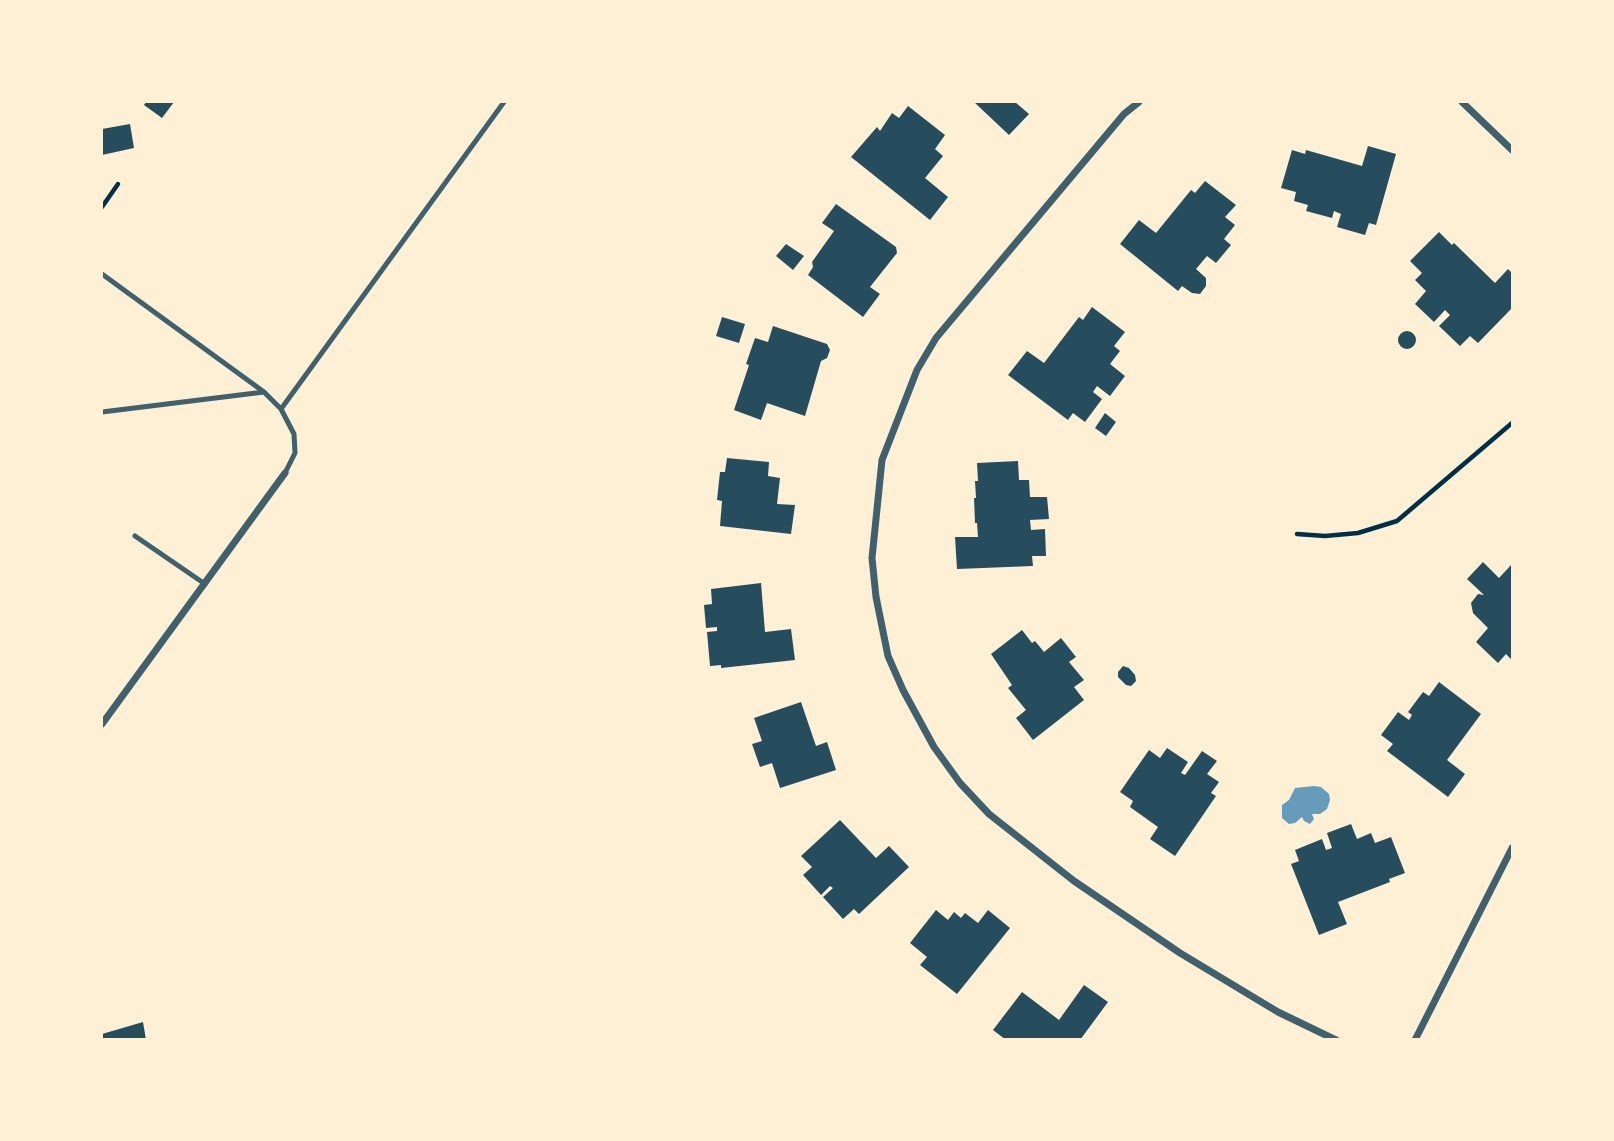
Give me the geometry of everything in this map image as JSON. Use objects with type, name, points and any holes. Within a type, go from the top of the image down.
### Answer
[{"type":"street","points":[[1139,102],[1124,114],[936,338],[917,370],[882,460],[872,558],[876,597],[888,656],[934,747],[960,783],[989,814],[1074,881],[1180,953],[1278,1012],[1336,1040]]},
{"type":"street","points":[[1462,102],[1513,150]]},
{"type":"street","points":[[102,724],[285,473]]},
{"type":"street","points":[[1415,1040],[1513,848]]},
{"type":"lane","points":[[281,408],[504,102]]},
{"type":"lane","points":[[102,274],[281,408],[294,434],[295,453],[285,473]]},
{"type":"lane","points":[[102,412],[264,393]]},
{"type":"lane","points":[[135,536],[205,584]]},
{"type":"path","points":[[102,207],[118,184]]},
{"type":"path","points":[[1297,534],[1325,536],[1358,533],[1397,521],[1513,423]]},
{"type":"water","points":[[1321,787],[1329,794],[1327,809],[1320,814],[1312,814],[1314,819],[1310,824],[1302,817],[1289,824],[1282,818],[1282,805],[1289,800],[1295,788]]},
{"type":"building","points":[[146,102],[174,102],[162,118],[144,105]]},
{"type":"building","points":[[974,102],[1015,102],[1029,114],[1009,135]]},
{"type":"building","points":[[908,106],[945,135],[935,149],[943,156],[925,178],[948,197],[930,220],[851,157],[877,127],[880,131],[892,113],[899,118]]},
{"type":"building","points":[[130,124],[134,148],[102,155],[102,129]]},
{"type":"building","points":[[1368,146],[1396,154],[1376,225],[1369,223],[1365,235],[1337,227],[1341,214],[1334,211],[1332,218],[1306,211],[1308,205],[1294,201],[1296,192],[1281,188],[1292,150],[1305,154],[1306,150],[1362,166]]},
{"type":"building","points":[[1205,181],[1236,205],[1225,217],[1235,225],[1224,239],[1231,245],[1216,263],[1207,256],[1196,269],[1206,278],[1206,286],[1200,294],[1192,293],[1182,286],[1178,291],[1120,244],[1139,220],[1156,233],[1191,190],[1195,193]]},
{"type":"building","points":[[836,204],[896,247],[897,253],[870,287],[880,294],[863,317],[808,275],[813,267],[812,262],[834,231],[822,223]]},
{"type":"building","points":[[1439,232],[1495,283],[1508,269],[1512,273],[1512,308],[1478,343],[1470,336],[1460,346],[1439,326],[1450,315],[1445,310],[1434,322],[1415,304],[1426,291],[1415,280],[1422,273],[1410,261]]},
{"type":"building","points":[[786,244],[804,256],[793,270],[776,256]]},
{"type":"building","points":[[1092,307],[1125,332],[1114,346],[1120,351],[1110,364],[1125,376],[1110,396],[1097,386],[1093,392],[1102,399],[1085,422],[1073,413],[1068,420],[1008,375],[1027,351],[1044,363],[1079,317],[1083,320]]},
{"type":"building","points":[[722,317],[745,324],[739,343],[716,336]]},
{"type":"building","points":[[773,326],[827,344],[830,350],[827,358],[821,361],[805,416],[767,403],[761,420],[734,410],[755,338],[768,342]]},
{"type":"building","points":[[1403,331],[1411,331],[1416,340],[1414,347],[1403,349],[1398,344],[1398,336]]},
{"type":"building","points":[[1105,413],[1116,422],[1106,436],[1095,428]]},
{"type":"building","points":[[727,458],[769,462],[768,476],[780,478],[777,504],[795,505],[791,534],[720,526],[722,501],[717,500],[720,472],[725,472]]},
{"type":"building","points":[[1018,461],[1019,480],[1029,480],[1030,497],[1047,497],[1049,519],[1030,520],[1031,530],[1045,529],[1046,556],[1032,556],[1033,566],[957,569],[955,537],[978,537],[974,498],[975,481],[978,481],[977,463]]},
{"type":"building","points":[[1483,562],[1499,578],[1512,564],[1512,660],[1506,654],[1498,663],[1476,642],[1488,628],[1473,613],[1471,603],[1478,594],[1484,595],[1467,579]]},
{"type":"building","points":[[761,583],[765,632],[791,629],[795,660],[721,668],[721,665],[710,666],[707,632],[717,631],[717,627],[706,628],[704,605],[712,604],[711,589]]},
{"type":"building","points":[[1022,630],[1032,643],[1035,641],[1044,652],[1061,638],[1076,657],[1069,662],[1084,680],[1074,687],[1084,700],[1033,740],[1016,718],[1026,710],[1008,688],[1012,685],[991,654]]},
{"type":"building","points":[[1123,666],[1135,675],[1136,681],[1131,686],[1118,677]]},
{"type":"building","points":[[1439,682],[1481,714],[1447,760],[1465,774],[1448,797],[1387,751],[1393,744],[1381,735],[1398,712],[1409,720],[1412,715],[1408,712],[1423,692],[1429,696]]},
{"type":"building","points":[[801,702],[816,746],[827,742],[836,770],[780,788],[772,763],[760,767],[752,744],[762,741],[754,718]]},
{"type":"building","points":[[1167,748],[1188,762],[1181,773],[1185,775],[1202,751],[1217,761],[1207,774],[1219,782],[1211,793],[1216,796],[1175,856],[1150,839],[1158,827],[1130,807],[1133,801],[1120,792],[1149,750],[1160,758]]},
{"type":"building","points":[[840,820],[876,858],[889,846],[909,867],[859,914],[854,909],[843,919],[823,897],[833,888],[830,886],[821,895],[803,875],[812,867],[801,856]]},
{"type":"building","points":[[1351,824],[1357,839],[1371,833],[1375,843],[1391,837],[1405,873],[1389,879],[1390,882],[1338,902],[1347,924],[1319,935],[1291,864],[1299,861],[1295,850],[1322,839],[1326,850],[1332,848],[1327,833]]},
{"type":"building","points":[[936,910],[948,920],[954,912],[961,918],[965,913],[978,923],[988,910],[1010,928],[957,994],[920,965],[927,957],[910,943]]},
{"type":"building","points":[[1084,985],[1108,1002],[1080,1040],[1006,1040],[993,1030],[1022,992],[1059,1020]]},
{"type":"building","points":[[143,1022],[146,1040],[102,1040],[102,1034]]}]
